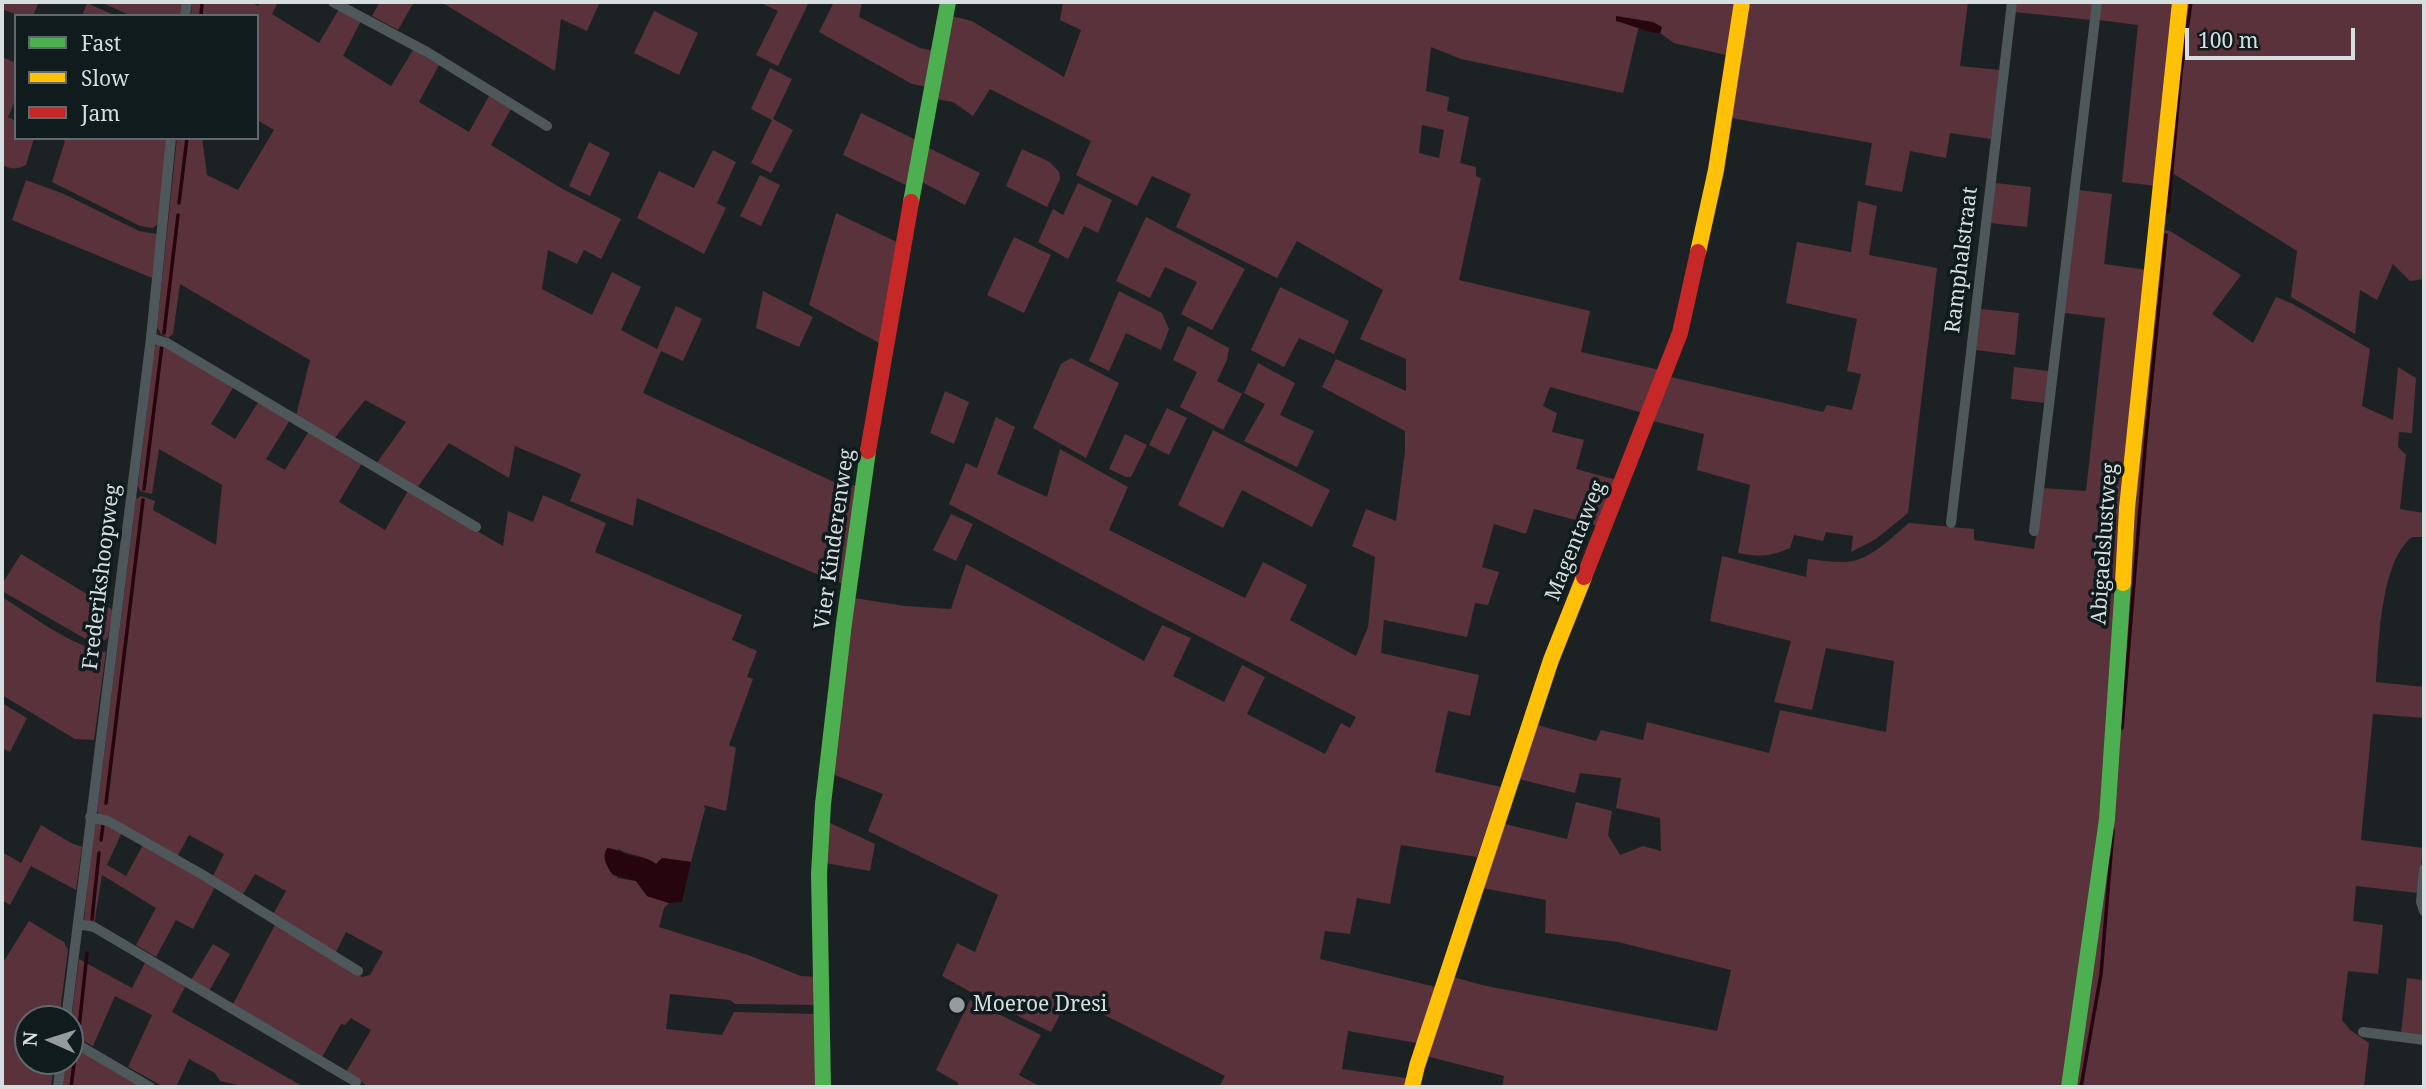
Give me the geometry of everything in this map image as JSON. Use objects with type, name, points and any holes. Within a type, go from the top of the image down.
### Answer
[{"type":"street","points":[[333,2],[426,52],[547,126]]},
{"type":"street","name":"Vier Kinderenweg","points":[[823,1087],[819,874],[824,790],[867,459],[922,136],[948,2]]},
{"type":"street","name":"Magentaweg","points":[[1412,1087],[1551,660],[1680,333],[1716,170],[1742,2]]},
{"type":"street","name":"Ramphalstraat","points":[[1951,523],[2012,2]]},
{"type":"street","points":[[2034,531],[2097,2]]},
{"type":"street","name":"Abigaelslustweg","points":[[2068,1087],[2108,819],[2127,508],[2180,2]]},
{"type":"street","name":"Frederikshoopweg","points":[[68,1005],[150,338],[171,140]]},
{"type":"street","points":[[150,338],[166,342],[476,527]]},
{"type":"street","points":[[90,817],[108,821],[203,875],[358,971]]},
{"type":"street","points":[[2424,869],[2421,901],[2424,911]]},
{"type":"street","points":[[78,924],[94,927],[356,1082]]},
{"type":"street","points":[[2363,1032],[2424,1040]]},
{"type":"street","points":[[84,1048],[150,1087]]},
{"type":"shaded area","points":[[2,2],[39,2],[34,14],[15,14],[2,9]]},
{"type":"shaded area","points":[[100,2],[183,2],[181,14],[127,14]]},
{"type":"shaded area","points":[[192,2],[251,2],[258,6],[261,2],[278,2],[272,14],[319,43],[339,9],[361,21],[343,56],[391,86],[413,50],[439,65],[419,102],[469,132],[489,96],[511,109],[491,145],[559,187],[621,219],[601,259],[584,250],[577,264],[548,250],[542,289],[592,315],[612,272],[641,287],[621,330],[657,349],[676,306],[702,319],[683,361],[661,351],[643,393],[834,482],[858,486],[844,584],[637,498],[633,526],[570,501],[581,474],[515,446],[509,478],[449,443],[417,488],[376,464],[406,422],[365,400],[334,439],[296,416],[310,360],[180,284],[173,334],[168,338],[161,334],[157,327],[177,140],[202,140],[207,175],[238,190],[274,130],[259,121],[259,14],[191,14]]},
{"type":"shaded area","points":[[380,2],[414,2],[398,30],[372,16]]},
{"type":"shaded area","points":[[441,2],[600,2],[587,31],[561,19],[555,71]]},
{"type":"shaded area","points":[[759,2],[809,2],[778,66],[756,55],[778,11]]},
{"type":"shaded area","points":[[834,2],[862,2],[859,17],[920,48],[935,51],[927,87],[912,84],[819,32]]},
{"type":"shaded area","points":[[1063,2],[1736,2],[1730,56],[1674,43],[1660,33],[1662,27],[1616,21],[1639,26],[1623,93],[1461,59],[1431,47],[1426,91],[1449,97],[1447,111],[1469,117],[1460,163],[1476,167],[1476,176],[1481,178],[1459,280],[1590,311],[1581,352],[1660,370],[1643,413],[1550,387],[1543,406],[1557,413],[1552,432],[1584,440],[1576,469],[1617,480],[1598,526],[1534,509],[1526,534],[1494,524],[1482,567],[1499,572],[1488,605],[1475,603],[1467,637],[1384,620],[1381,653],[1479,675],[1470,716],[1448,711],[1435,772],[1501,787],[1477,857],[1401,845],[1390,904],[1357,898],[1350,934],[1325,931],[1320,959],[1436,987],[1417,1043],[1348,1031],[1342,1069],[1406,1078],[1406,1087],[1219,1087],[1225,1076],[1069,997],[1051,1032],[985,1000],[942,976],[957,943],[975,952],[998,895],[868,831],[883,794],[832,774],[854,598],[905,606],[951,609],[966,564],[1144,661],[1162,625],[1191,638],[1173,676],[1224,702],[1242,665],[1265,677],[1247,714],[1325,754],[1341,723],[1350,728],[1356,717],[949,504],[966,463],[977,468],[996,417],[1015,427],[997,474],[1047,497],[1060,449],[1128,487],[1109,530],[1245,598],[1263,562],[1307,585],[1290,620],[1356,656],[1368,627],[1375,557],[1352,546],[1366,509],[1396,521],[1405,431],[1322,387],[1336,359],[1406,391],[1406,359],[1360,339],[1383,290],[1297,241],[1277,278],[1176,227],[1191,194],[1152,176],[1137,206],[1076,175],[1091,141],[990,89],[973,116],[953,102],[936,99],[952,16],[972,21],[1064,77],[1081,30],[1060,20]],"holes":[[[1422,125],[1444,130],[1439,158],[1419,153]]]},
{"type":"shaded area","points":[[1748,2],[1968,2],[1960,66],[2000,70],[1991,139],[1950,133],[1946,158],[1910,151],[1902,192],[1865,185],[1872,143],[1731,118]]},
{"type":"shaded area","points":[[2016,2],[2093,2],[2091,20],[2015,12]]},
{"type":"shaded area","points":[[2101,2],[2177,2],[2157,186],[2122,182],[2138,25],[2099,20]]},
{"type":"shaded area","points":[[2183,2],[2424,2],[2424,279],[2410,281],[2393,264],[2377,300],[2360,290],[2355,334],[2291,297],[2297,251],[2166,169]]},
{"type":"shaded area","points":[[87,3],[112,14],[83,14]]},
{"type":"shaded area","points":[[654,11],[698,33],[679,75],[634,53]]},
{"type":"shaded area","points":[[1616,16],[1653,22],[1662,27],[1660,33],[1651,32],[1616,21]]},
{"type":"shaded area","points":[[2,57],[14,62],[14,104],[8,117],[14,120],[14,140],[33,140],[26,165],[11,168],[2,165]]},
{"type":"shaded area","points":[[770,68],[792,79],[773,119],[793,130],[771,173],[751,163],[772,120],[751,109]]},
{"type":"shaded area","points":[[861,113],[916,140],[908,186],[843,155]]},
{"type":"shaded area","points":[[63,140],[167,140],[158,224],[153,228],[140,226],[52,182],[65,141]]},
{"type":"shaded area","points":[[589,142],[610,153],[590,196],[569,186]]},
{"type":"shaded area","points":[[925,146],[980,173],[965,205],[922,182],[920,179]]},
{"type":"shaded area","points":[[1022,149],[1050,162],[1059,172],[1060,179],[1047,207],[1006,186]]},
{"type":"shaded area","points":[[713,150],[736,162],[717,203],[726,208],[704,254],[637,218],[659,171],[694,188]]},
{"type":"shaded area","points":[[760,175],[780,185],[761,226],[740,216]]},
{"type":"shaded area","points":[[26,180],[64,194],[139,231],[157,234],[152,278],[12,220]]},
{"type":"shaded area","points":[[1078,183],[1112,200],[1098,233],[1084,226],[1068,259],[1038,242],[1053,209],[1063,215]]},
{"type":"shaded area","points":[[1995,183],[2031,187],[2027,227],[1990,223]]},
{"type":"shaded area","points":[[2078,190],[2112,194],[2104,264],[2148,270],[2104,819],[2064,1087],[1502,1087],[1504,1076],[1426,1056],[1453,977],[1717,1031],[1731,970],[1618,942],[1545,933],[1546,900],[1482,888],[1505,824],[1567,839],[1576,802],[1612,811],[1608,835],[1620,855],[1643,846],[1661,851],[1660,818],[1616,808],[1621,778],[1580,773],[1575,793],[1519,779],[1537,725],[1596,741],[1601,730],[1643,740],[1647,722],[1769,753],[1780,710],[1886,732],[1894,661],[1826,648],[1812,710],[1774,702],[1791,641],[1710,621],[1722,556],[1806,577],[1808,559],[1842,562],[1861,558],[1909,523],[1974,529],[1974,540],[2034,549],[2043,488],[2086,491],[2105,318],[2065,313]]},
{"type":"shaded area","points":[[1858,201],[1877,206],[1869,255],[1937,268],[1908,513],[1876,539],[1851,552],[1853,536],[1826,532],[1823,541],[1794,535],[1790,548],[1770,555],[1738,553],[1750,485],[1697,470],[1704,434],[1653,421],[1671,377],[1823,412],[1827,405],[1852,410],[1861,374],[1847,371],[1857,319],[1786,303],[1797,242],[1851,252]]},
{"type":"shaded area","points":[[836,213],[899,243],[881,344],[809,305]]},
{"type":"shaded area","points":[[1146,217],[1245,269],[1212,330],[1181,314],[1197,282],[1165,267],[1150,298],[1116,281]]},
{"type":"shaded area","points":[[2161,230],[2170,231],[2241,275],[2212,314],[2253,343],[2276,297],[2293,304],[2370,349],[2362,406],[2393,420],[2398,367],[2416,378],[2412,433],[2399,432],[2398,447],[2406,455],[2400,509],[2424,513],[2424,537],[2412,537],[2401,549],[2393,565],[2383,604],[2376,682],[2424,687],[2424,718],[2373,714],[2361,840],[2423,848],[2418,893],[2356,886],[2353,921],[2383,925],[2378,974],[2348,971],[2342,1020],[2350,1030],[2369,1043],[2364,1087],[2071,1087],[2089,976],[2130,508]]},
{"type":"shaded area","points":[[1014,237],[1051,255],[1024,313],[987,295]]},
{"type":"shaded area","points":[[1280,287],[1349,321],[1334,354],[1299,338],[1284,367],[1251,350]]},
{"type":"shaded area","points":[[763,291],[813,317],[799,347],[756,328]]},
{"type":"shaded area","points":[[1119,291],[1162,313],[1169,329],[1161,350],[1126,333],[1109,371],[1089,361]]},
{"type":"shaded area","points":[[1981,309],[2019,313],[2015,355],[1976,350]]},
{"type":"shaded area","points":[[1188,326],[1229,348],[1227,360],[1217,381],[1242,394],[1223,430],[1180,407],[1197,372],[1173,360]]},
{"type":"shaded area","points":[[161,342],[234,386],[211,424],[235,439],[259,401],[290,420],[266,459],[285,470],[309,431],[362,463],[339,502],[385,530],[408,491],[503,546],[508,511],[533,522],[543,495],[606,523],[595,552],[742,615],[732,640],[757,651],[747,677],[753,679],[729,745],[736,748],[726,811],[704,805],[691,862],[662,858],[656,864],[618,849],[617,878],[636,881],[647,896],[669,903],[664,908],[659,927],[751,956],[801,976],[817,977],[817,1005],[735,1004],[730,1000],[670,994],[666,1029],[722,1035],[734,1012],[817,1014],[820,1087],[369,1087],[346,1072],[371,1030],[351,1018],[345,1025],[341,1024],[322,1057],[233,1004],[275,925],[362,977],[370,975],[383,952],[346,932],[335,954],[272,916],[286,891],[255,874],[242,896],[212,878],[224,854],[189,835],[177,857],[99,815],[97,811],[136,499],[141,496],[155,501],[153,510],[216,545],[222,485],[159,449],[152,494],[140,491],[138,486],[154,347]]},
{"type":"shaded area","points":[[1071,358],[1119,383],[1086,458],[1033,428],[1061,364]]},
{"type":"shaded area","points":[[1258,363],[1295,383],[1280,415],[1314,431],[1297,467],[1244,441],[1265,404],[1244,393]]},
{"type":"shaded area","points":[[2014,367],[2049,371],[2046,403],[2011,399]]},
{"type":"shaded area","points":[[945,391],[969,402],[954,444],[930,433]]},
{"type":"shaded area","points":[[1167,408],[1187,418],[1169,455],[1149,445]]},
{"type":"shaded area","points":[[1213,430],[1330,490],[1312,527],[1242,490],[1223,528],[1178,505]]},
{"type":"shaded area","points":[[1125,434],[1147,445],[1131,477],[1109,469]]},
{"type":"shaded area","points":[[951,514],[973,524],[956,561],[933,550]]},
{"type":"shaded area","points":[[21,554],[113,610],[108,637],[101,642],[91,642],[2,591],[2,584]]},
{"type":"shaded area","points":[[2,597],[79,644],[106,652],[94,740],[75,739],[2,695]]},
{"type":"shaded area","points":[[2,703],[27,718],[10,752],[2,748]]},
{"type":"shaded area","points":[[98,821],[122,832],[107,865],[126,876],[143,845],[215,887],[193,929],[176,920],[156,957],[136,945],[156,908],[102,875],[94,925],[84,920],[94,825]]},
{"type":"shaded area","points":[[828,822],[875,844],[870,871],[825,863]]},
{"type":"shaded area","points":[[41,825],[82,847],[76,890],[31,866],[10,905],[2,900],[2,852],[21,863]]},
{"type":"shaded area","points":[[607,848],[646,858],[656,864],[662,858],[691,862],[682,902],[669,903],[647,896],[636,881],[613,875],[605,858]]},
{"type":"shaded area","points":[[29,921],[64,942],[68,950],[61,1005],[14,1005],[14,1075],[52,1075],[51,1087],[2,1087],[2,960],[4,961]]},
{"type":"shaded area","points":[[213,944],[230,954],[209,991],[191,980]]},
{"type":"shaded area","points":[[79,959],[132,988],[146,961],[186,985],[172,1012],[304,1087],[247,1087],[220,1081],[215,1073],[189,1059],[176,1087],[164,1087],[128,1067],[152,1015],[115,996],[93,1046],[84,1041],[84,1005],[73,1005]]},
{"type":"shaded area","points":[[2407,978],[2424,980],[2424,1036],[2401,1034]]},
{"type":"shaded area","points":[[970,1000],[1041,1035],[1019,1075],[1041,1087],[960,1087],[957,1082],[936,1070]]},
{"type":"shaded area","points":[[84,1051],[152,1087],[63,1087],[64,1075],[84,1075]]},
{"type":"waterway","points":[[201,14],[202,2]]},
{"type":"waterway","points":[[2168,212],[2181,72],[2191,2]]},
{"type":"waterway","points":[[179,203],[187,140]]},
{"type":"waterway","points":[[164,333],[178,215]]},
{"type":"waterway","points":[[2122,728],[2166,235]]},
{"type":"waterway","points":[[144,489],[162,345]]},
{"type":"waterway","points":[[106,803],[143,500]]},
{"type":"waterway","points":[[101,840],[103,825]]},
{"type":"waterway","points":[[2081,1087],[2101,974],[2113,830]]},
{"type":"waterway","points":[[92,919],[99,853]]},
{"type":"waterway","points":[[81,1005],[87,953]]},
{"type":"waterway","points":[[71,1087],[73,1075]]},
{"type":"traffic: fast","points":[[911,202],[948,2]]},
{"type":"traffic: fast","points":[[823,1087],[819,874],[823,804],[868,451]]},
{"type":"traffic: fast","points":[[2069,1087],[2107,819],[2123,583]]},
{"type":"traffic: slow","points":[[1698,252],[1716,170],[1742,2]]},
{"type":"traffic: slow","points":[[2123,583],[2127,508],[2180,2]]},
{"type":"traffic: slow","points":[[1412,1087],[1551,660],[1584,577]]},
{"type":"traffic: jam","points":[[868,451],[911,202]]},
{"type":"traffic: jam","points":[[1584,577],[1680,333],[1698,252]]},
{"type":"place","name":"Moeroe Dresi","points":[[957,1005]]}]
